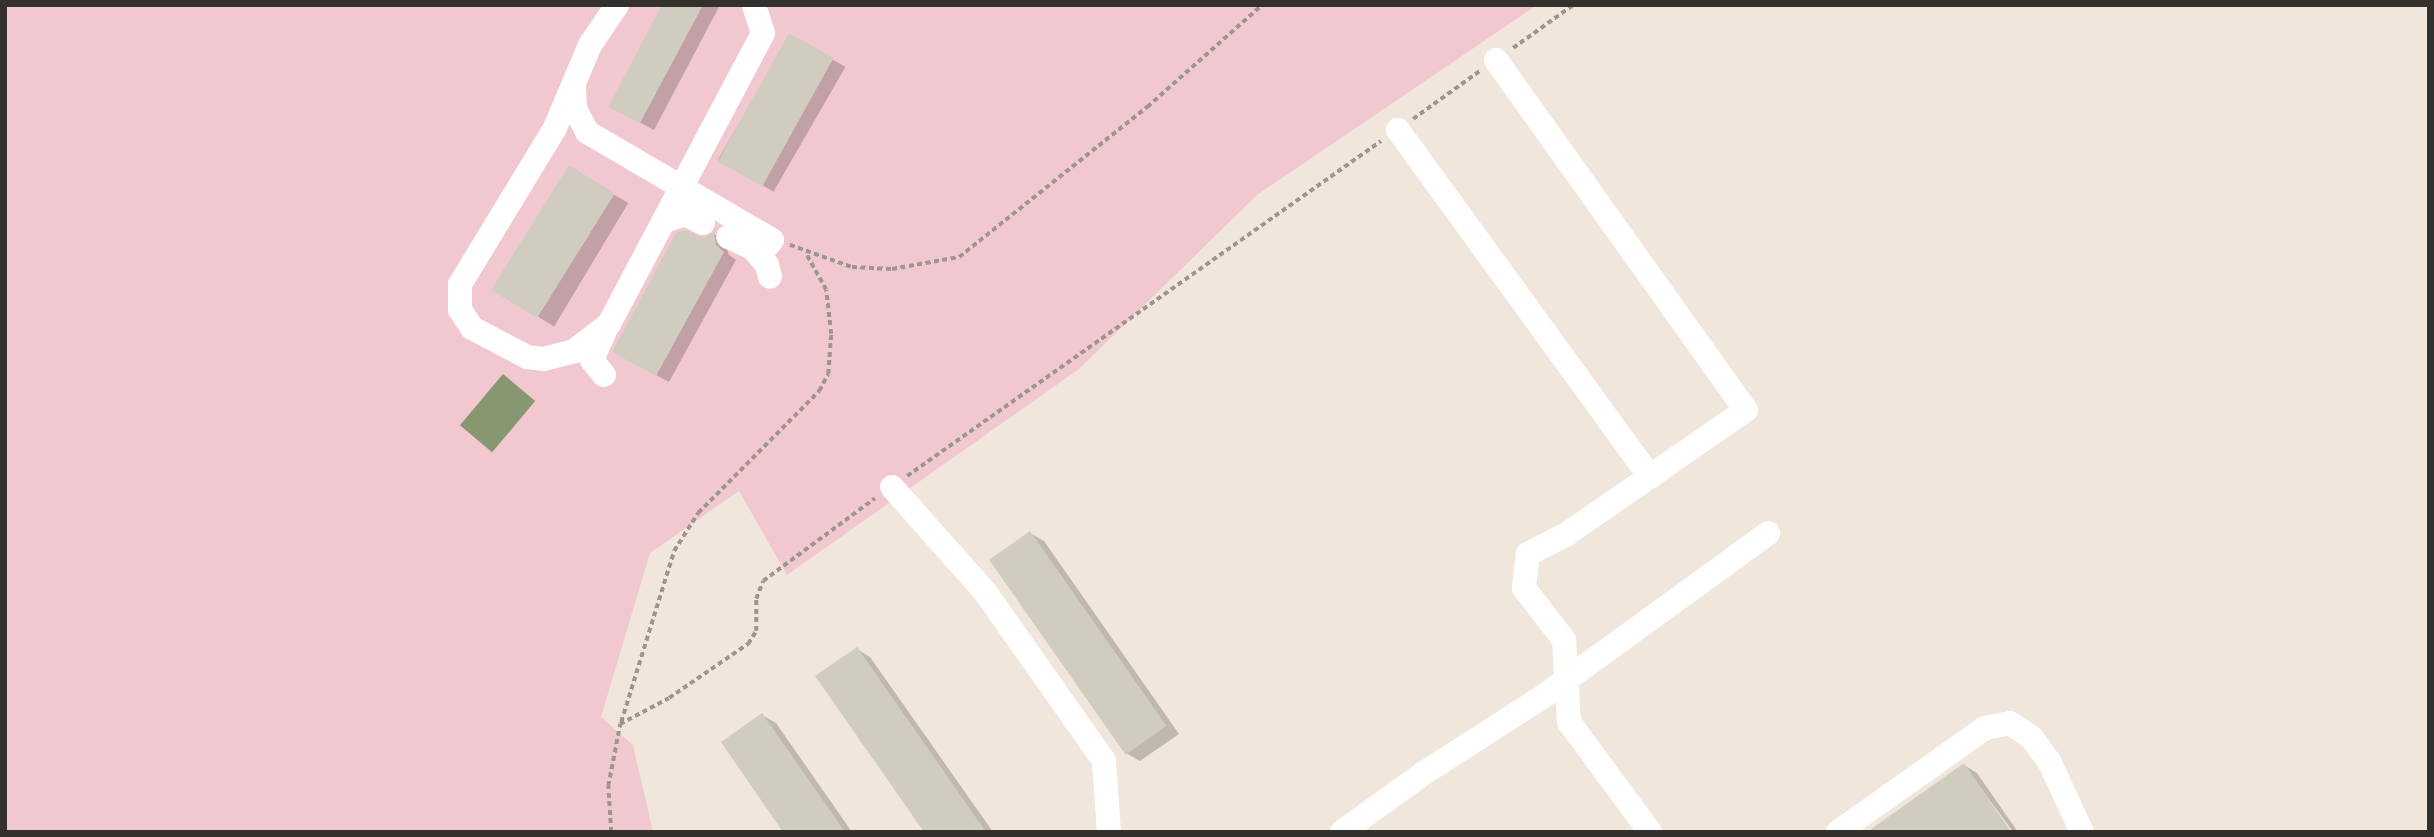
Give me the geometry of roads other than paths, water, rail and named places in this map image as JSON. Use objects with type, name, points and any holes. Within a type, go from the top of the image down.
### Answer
[{"type":"lane","points":[[608,324],[574,351],[543,359],[527,357],[472,328],[458,299],[469,264],[541,152],[575,78],[617,5]]},
{"type":"lane","points":[[604,375],[592,360],[608,324],[763,33],[754,5]]},
{"type":"lane","points":[[1496,60],[1746,410],[1567,534],[1528,554],[1524,588],[1564,640],[1569,722],[1650,832]]},
{"type":"lane","points":[[575,78],[575,109],[587,132],[683,185],[778,245]]},
{"type":"lane","points":[[1398,130],[1650,477]]},
{"type":"lane","points":[[664,221],[685,214],[703,223]]},
{"type":"lane","points":[[728,237],[778,245]]},
{"type":"lane","points":[[771,277],[768,265],[778,245]]},
{"type":"lane","points":[[892,487],[986,593],[1104,761],[1105,830]]},
{"type":"lane","points":[[1342,832],[1565,681],[1768,533]]},
{"type":"lane","points":[[1838,832],[1985,728],[2010,723],[2032,738],[2049,761],[2082,832]]}]
